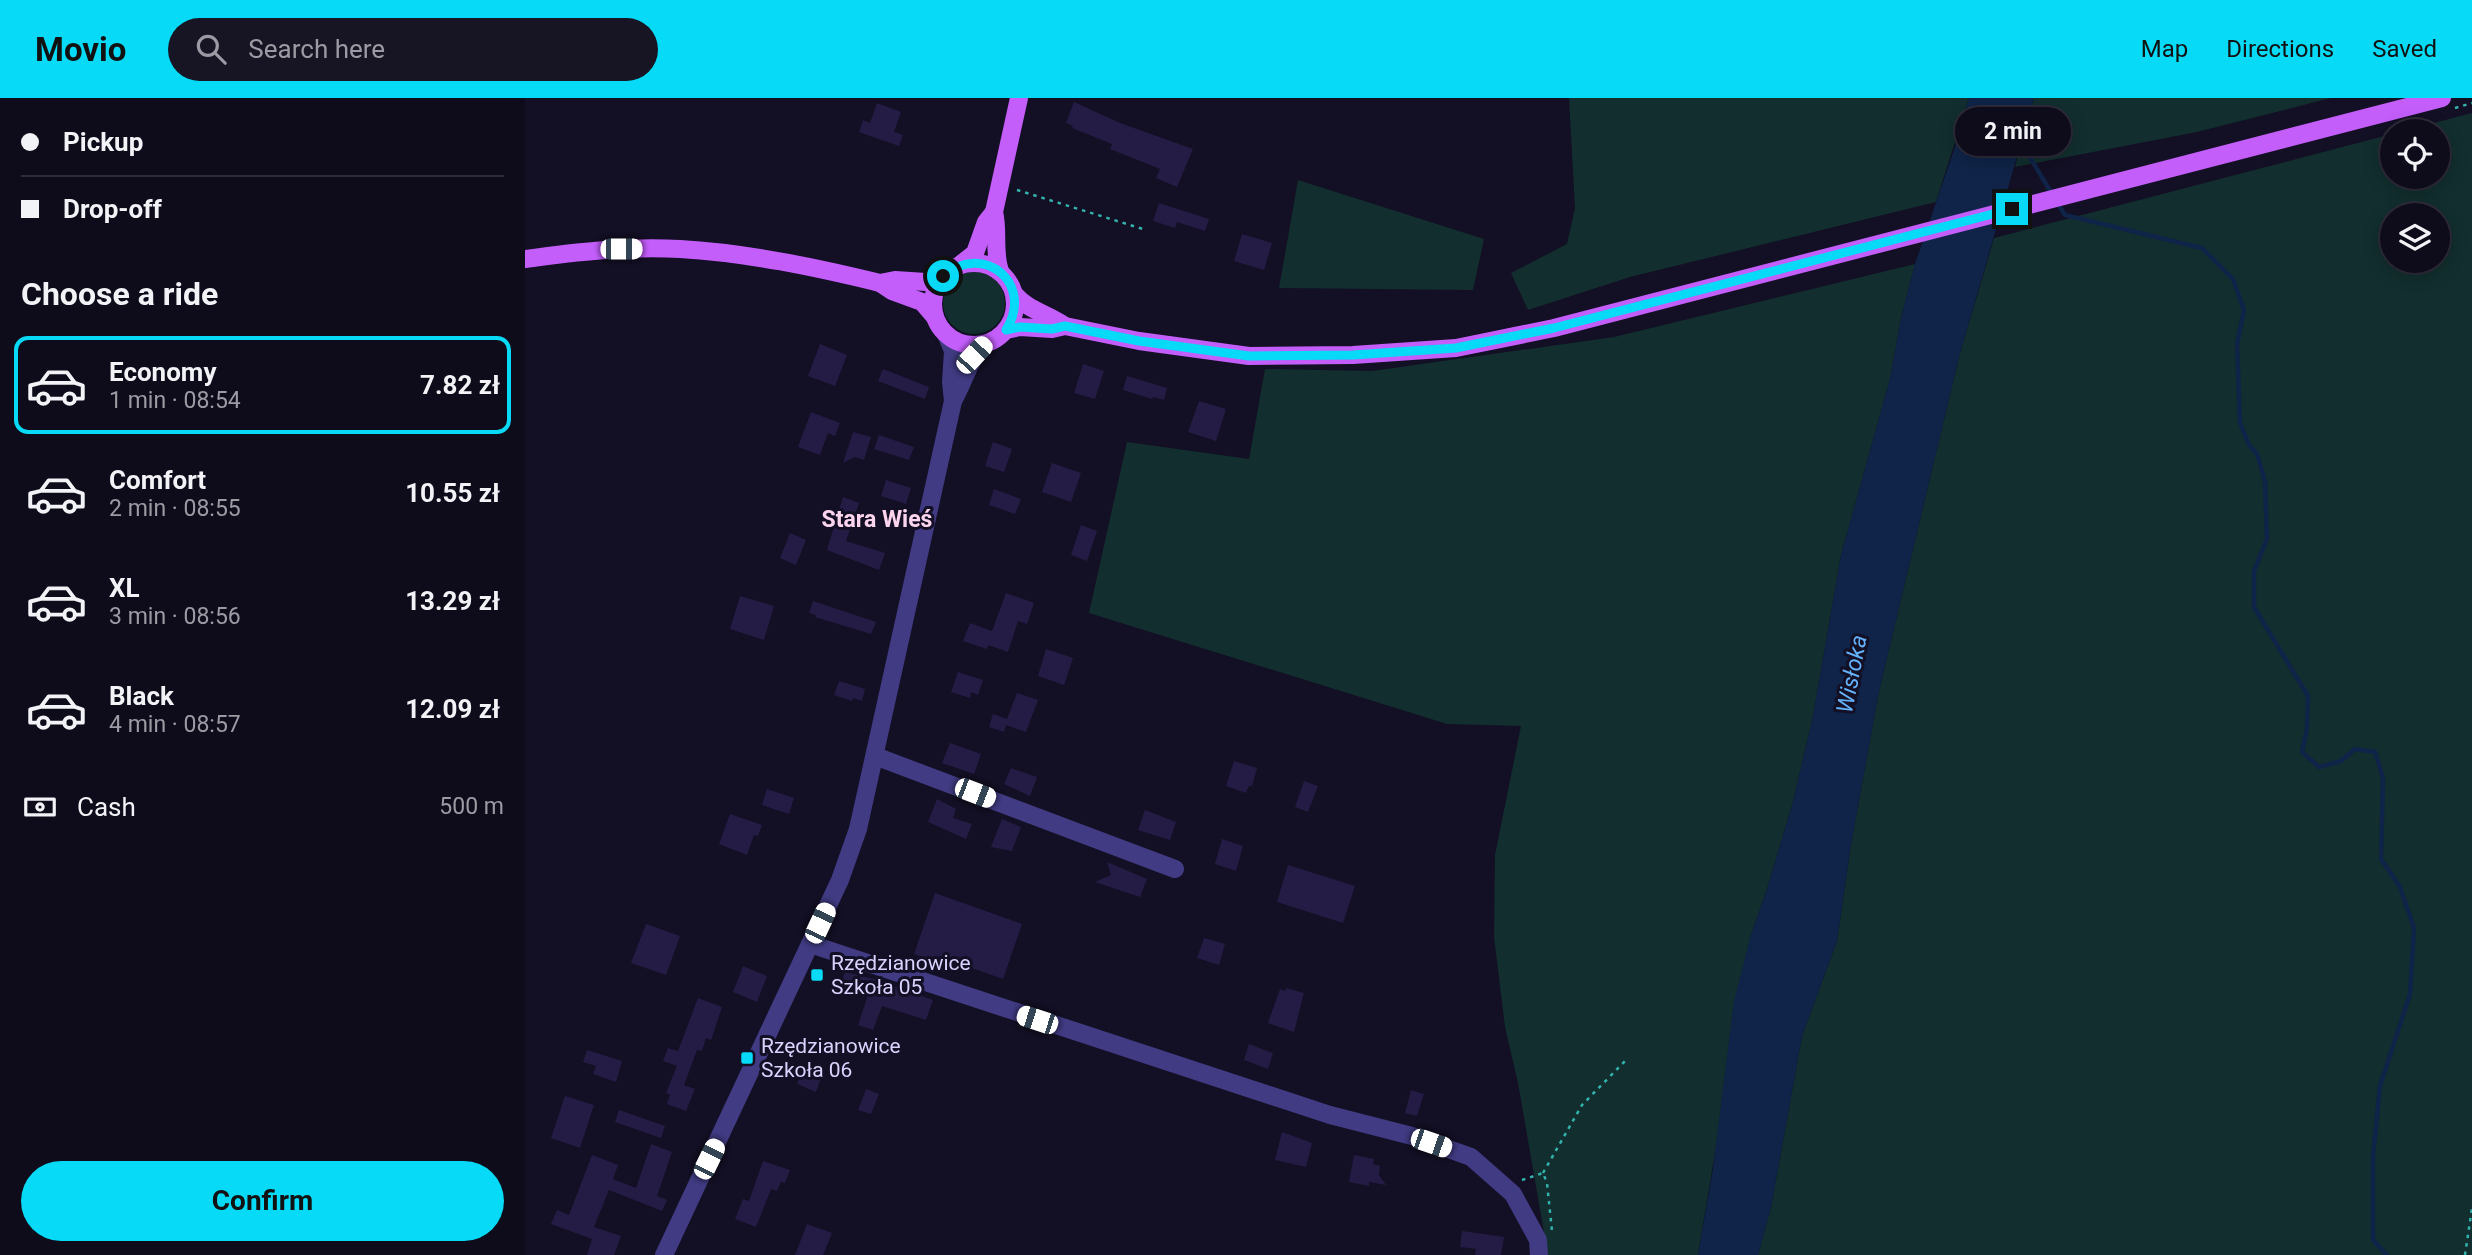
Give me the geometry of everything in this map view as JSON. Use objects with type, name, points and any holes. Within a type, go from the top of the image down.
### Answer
[{"type":"main road","points":[[525,259],[621,249],[677,249],[779,261],[880,282],[926,282],[943,276],[975,253],[986,222],[994,212],[1019,98]]},
{"type":"main road","points":[[1006,330],[1020,327],[1052,329],[1065,326],[1139,341],[1249,356],[1353,355],[1456,348],[1554,328],[2442,98]]},
{"type":"main road","points":[[880,282],[892,291],[922,302],[946,334],[965,344],[983,344],[1000,336],[1014,313],[1014,295],[995,257],[997,224],[994,212]]},
{"type":"main road","points":[[961,264],[983,263],[1000,271]]},
{"type":"main road","points":[[934,316],[933,295],[943,276]]},
{"type":"main road","points":[[1014,295],[1024,306],[1054,318],[1065,326]]},
{"type":"street","points":[[946,334],[953,351],[953,401]]},
{"type":"street","points":[[664,1255],[840,880],[858,829],[953,401],[974,355],[983,344]]},
{"type":"street","points":[[875,756],[1175,869]]},
{"type":"street","points":[[810,944],[1330,1115],[1412,1136],[1471,1157],[1513,1194],[1538,1240],[1539,1255]]},
{"type":"path","points":[[1000,185],[1143,229]]},
{"type":"path","points":[[1505,1186],[1543,1173],[1582,1105],[1626,1060]]},
{"type":"path","points":[[1543,1173],[1547,1183],[1552,1233]]},
{"type":"path","points":[[2465,1255],[2472,1208]]},
{"type":"green space","points":[[1569,98],[1969,98],[1936,202],[1630,277],[1528,310],[1511,273],[1567,244],[1575,208]]},
{"type":"green space","points":[[2034,98],[2331,98],[2197,132],[2015,167]]},
{"type":"green space","points":[[2472,113],[2472,1255],[1758,1255],[1771,1207],[1802,1036],[1837,941],[1851,844],[1879,691],[1959,357],[1994,238],[2380,137],[2380,189],[2450,189],[2449,119]]},
{"type":"green space","points":[[1298,180],[1484,239],[1473,290],[1279,288]]},
{"type":"green space","points":[[1915,264],[1901,318],[1890,379],[1841,555],[1813,716],[1793,802],[1751,935],[1698,1255],[1546,1255],[1518,1083],[1505,1027],[1494,937],[1495,855],[1521,726],[1447,724],[1089,613],[1127,442],[1249,459],[1265,369],[1372,371],[1614,337]]},
{"type":"green space","points":[[974,272],[986,274],[996,281],[1003,291],[1003,315],[996,325],[986,332],[974,334],[962,332],[952,325],[945,315],[943,303],[945,291],[952,281],[962,274]]},
{"type":"water","name":"Wisłoka","points":[[1969,98],[2034,98],[1959,357],[1879,691],[1851,844],[1837,941],[1802,1036],[1771,1207],[1758,1255],[1698,1255],[1713,1168],[1734,1001],[1751,935],[1793,802],[1813,716],[1841,555],[1890,379],[1901,318],[1915,264]]},
{"type":"building","points":[[1074,102],[1120,123],[1193,149],[1177,187],[1156,178],[1160,169],[1110,149],[1112,144],[1072,128],[1073,126],[1066,123]]},
{"type":"building","points":[[877,103],[901,112],[894,132],[903,135],[899,146],[859,132],[863,120],[870,123]]},
{"type":"building","points":[[1159,203],[1209,219],[1205,231],[1177,222],[1175,228],[1153,221]]},
{"type":"building","points":[[1242,234],[1272,243],[1264,270],[1234,261]]},
{"type":"building","points":[[820,344],[847,355],[835,386],[808,376]]},
{"type":"building","points":[[1083,364],[1104,371],[1095,399],[1074,393]]},
{"type":"building","points":[[883,369],[929,387],[925,399],[878,381]]},
{"type":"building","points":[[1127,376],[1167,388],[1164,400],[1123,390]]},
{"type":"building","points":[[1199,401],[1226,409],[1216,441],[1188,432]]},
{"type":"building","points":[[811,412],[840,423],[835,436],[828,433],[820,455],[798,447]]},
{"type":"building","points":[[853,432],[871,437],[864,460],[855,457],[843,463]]},
{"type":"building","points":[[879,435],[914,447],[909,460],[874,449]]},
{"type":"building","points":[[993,442],[1012,449],[1004,472],[985,466]]},
{"type":"building","points":[[1052,463],[1081,473],[1071,502],[1042,492]]},
{"type":"building","points":[[886,480],[911,488],[906,504],[881,496]]},
{"type":"building","points":[[994,489],[1021,499],[1015,514],[989,505]]},
{"type":"building","points":[[843,497],[859,503],[846,541],[885,553],[879,570],[827,550]]},
{"type":"building","points":[[1081,525],[1097,531],[1087,561],[1071,555]]},
{"type":"building","points":[[790,533],[806,540],[796,565],[780,558]]},
{"type":"building","points":[[1006,593],[1034,603],[1027,624],[1018,621],[1008,652],[963,641],[970,623],[992,631]]},
{"type":"building","points":[[740,596],[774,606],[764,640],[730,629]]},
{"type":"building","points":[[813,601],[876,622],[871,634],[815,617],[816,615],[809,613]]},
{"type":"building","points":[[1046,649],[1073,658],[1064,685],[1038,676]]},
{"type":"building","points":[[958,672],[983,680],[978,695],[971,692],[970,698],[951,692]]},
{"type":"building","points":[[839,681],[865,689],[862,701],[834,695]]},
{"type":"building","points":[[1017,693],[1038,700],[1026,732],[1006,725],[1004,732],[989,727],[993,714],[1007,719]]},
{"type":"building","points":[[950,743],[981,754],[974,774],[942,763]]},
{"type":"building","points":[[1234,761],[1257,768],[1252,786],[1249,786],[1246,793],[1226,786]]},
{"type":"building","points":[[1011,768],[1037,777],[1030,796],[1004,784]]},
{"type":"building","points":[[1304,781],[1318,786],[1308,812],[1295,807]]},
{"type":"building","points":[[767,789],[794,798],[789,814],[762,805]]},
{"type":"building","points":[[937,799],[956,809],[953,818],[972,824],[966,839],[928,822]]},
{"type":"building","points":[[1145,810],[1176,822],[1170,840],[1138,830]]},
{"type":"building","points":[[730,814],[762,825],[758,836],[754,835],[747,855],[719,844]]},
{"type":"building","points":[[1002,819],[1021,827],[1012,851],[991,847]]},
{"type":"building","points":[[1222,839],[1243,846],[1236,871],[1215,864]]},
{"type":"building","points":[[1107,862],[1147,879],[1140,897],[1095,882],[1111,875]]},
{"type":"building","points":[[1288,865],[1355,886],[1343,923],[1277,902]]},
{"type":"building","points":[[935,893],[1022,924],[1003,979],[946,959],[944,965],[914,954]]},
{"type":"building","points":[[646,924],[680,936],[666,975],[631,963]]},
{"type":"building","points":[[1204,938],[1225,944],[1219,965],[1197,958]]},
{"type":"building","points":[[743,966],[767,976],[757,1002],[733,992]]},
{"type":"building","points":[[845,972],[874,979],[933,1000],[926,1020],[882,1006],[873,1030],[858,1025],[869,992],[841,983]]},
{"type":"building","points":[[1286,988],[1304,993],[1294,1032],[1268,1023],[1280,989],[1285,991]]},
{"type":"building","points":[[698,998],[722,1007],[711,1040],[706,1038],[702,1051],[697,1050],[684,1085],[695,1089],[686,1111],[667,1104],[670,1095],[666,1093],[677,1066],[663,1061],[668,1048],[678,1051]]},
{"type":"building","points":[[1249,1044],[1273,1053],[1268,1069],[1244,1060]]},
{"type":"building","points":[[587,1050],[622,1061],[616,1082],[593,1074],[596,1066],[583,1062]]},
{"type":"building","points":[[806,1062],[824,1070],[816,1092],[797,1084]]},
{"type":"building","points":[[866,1089],[879,1094],[871,1114],[858,1110]]},
{"type":"building","points":[[1411,1090],[1424,1094],[1417,1116],[1405,1113]]},
{"type":"building","points":[[565,1096],[594,1105],[580,1148],[551,1138]]},
{"type":"building","points":[[619,1110],[665,1126],[661,1138],[615,1122]]},
{"type":"building","points":[[1282,1132],[1312,1143],[1306,1167],[1275,1160]]},
{"type":"building","points":[[651,1144],[672,1152],[657,1196],[667,1200],[662,1211],[609,1190],[594,1227],[621,1236],[614,1255],[587,1255],[592,1239],[551,1224],[557,1210],[569,1215],[592,1155],[618,1165],[613,1179],[636,1188]]},
{"type":"building","points":[[1354,1155],[1374,1159],[1373,1164],[1380,1166],[1379,1175],[1386,1185],[1369,1182],[1369,1186],[1349,1182]]},
{"type":"building","points":[[763,1161],[790,1170],[785,1183],[781,1182],[777,1191],[771,1189],[756,1227],[735,1219],[743,1199],[749,1201]]},
{"type":"building","points":[[807,1224],[832,1233],[823,1255],[795,1255]]},
{"type":"building","points":[[1462,1231],[1504,1237],[1501,1255],[1475,1255],[1476,1249],[1460,1247]]},
{"type":"waterway","points":[[2020,141],[2052,194]]},
{"type":"waterway","points":[[2056,201],[2065,215],[2202,248],[2233,279],[2244,310],[2237,344],[2240,423],[2249,445],[2257,454],[2265,481],[2267,539],[2254,571],[2254,607],[2308,696],[2307,729],[2302,752],[2319,767],[2341,761],[2355,749],[2375,752],[2383,778],[2381,859],[2400,887],[2414,928],[2410,994],[2380,1086],[2373,1156],[2373,1240],[2387,1255]]},
{"type":"place","name":"Rzędzianowice Szkoła 05","points":[[817,975]]},
{"type":"place","name":"Rzędzianowice Szkoła 06","points":[[747,1058]]},
{"type":"district","name":"Stara Wieś","points":[[877,519]]},
{"type":"route","points":[[943,276],[961,264],[972,262],[983,263],[1000,271],[1011,286],[1016,304],[1006,330],[1020,327],[1052,329],[1065,326],[1139,341],[1249,356],[1353,355],[1456,348],[1554,328],[2012,209]]}]
